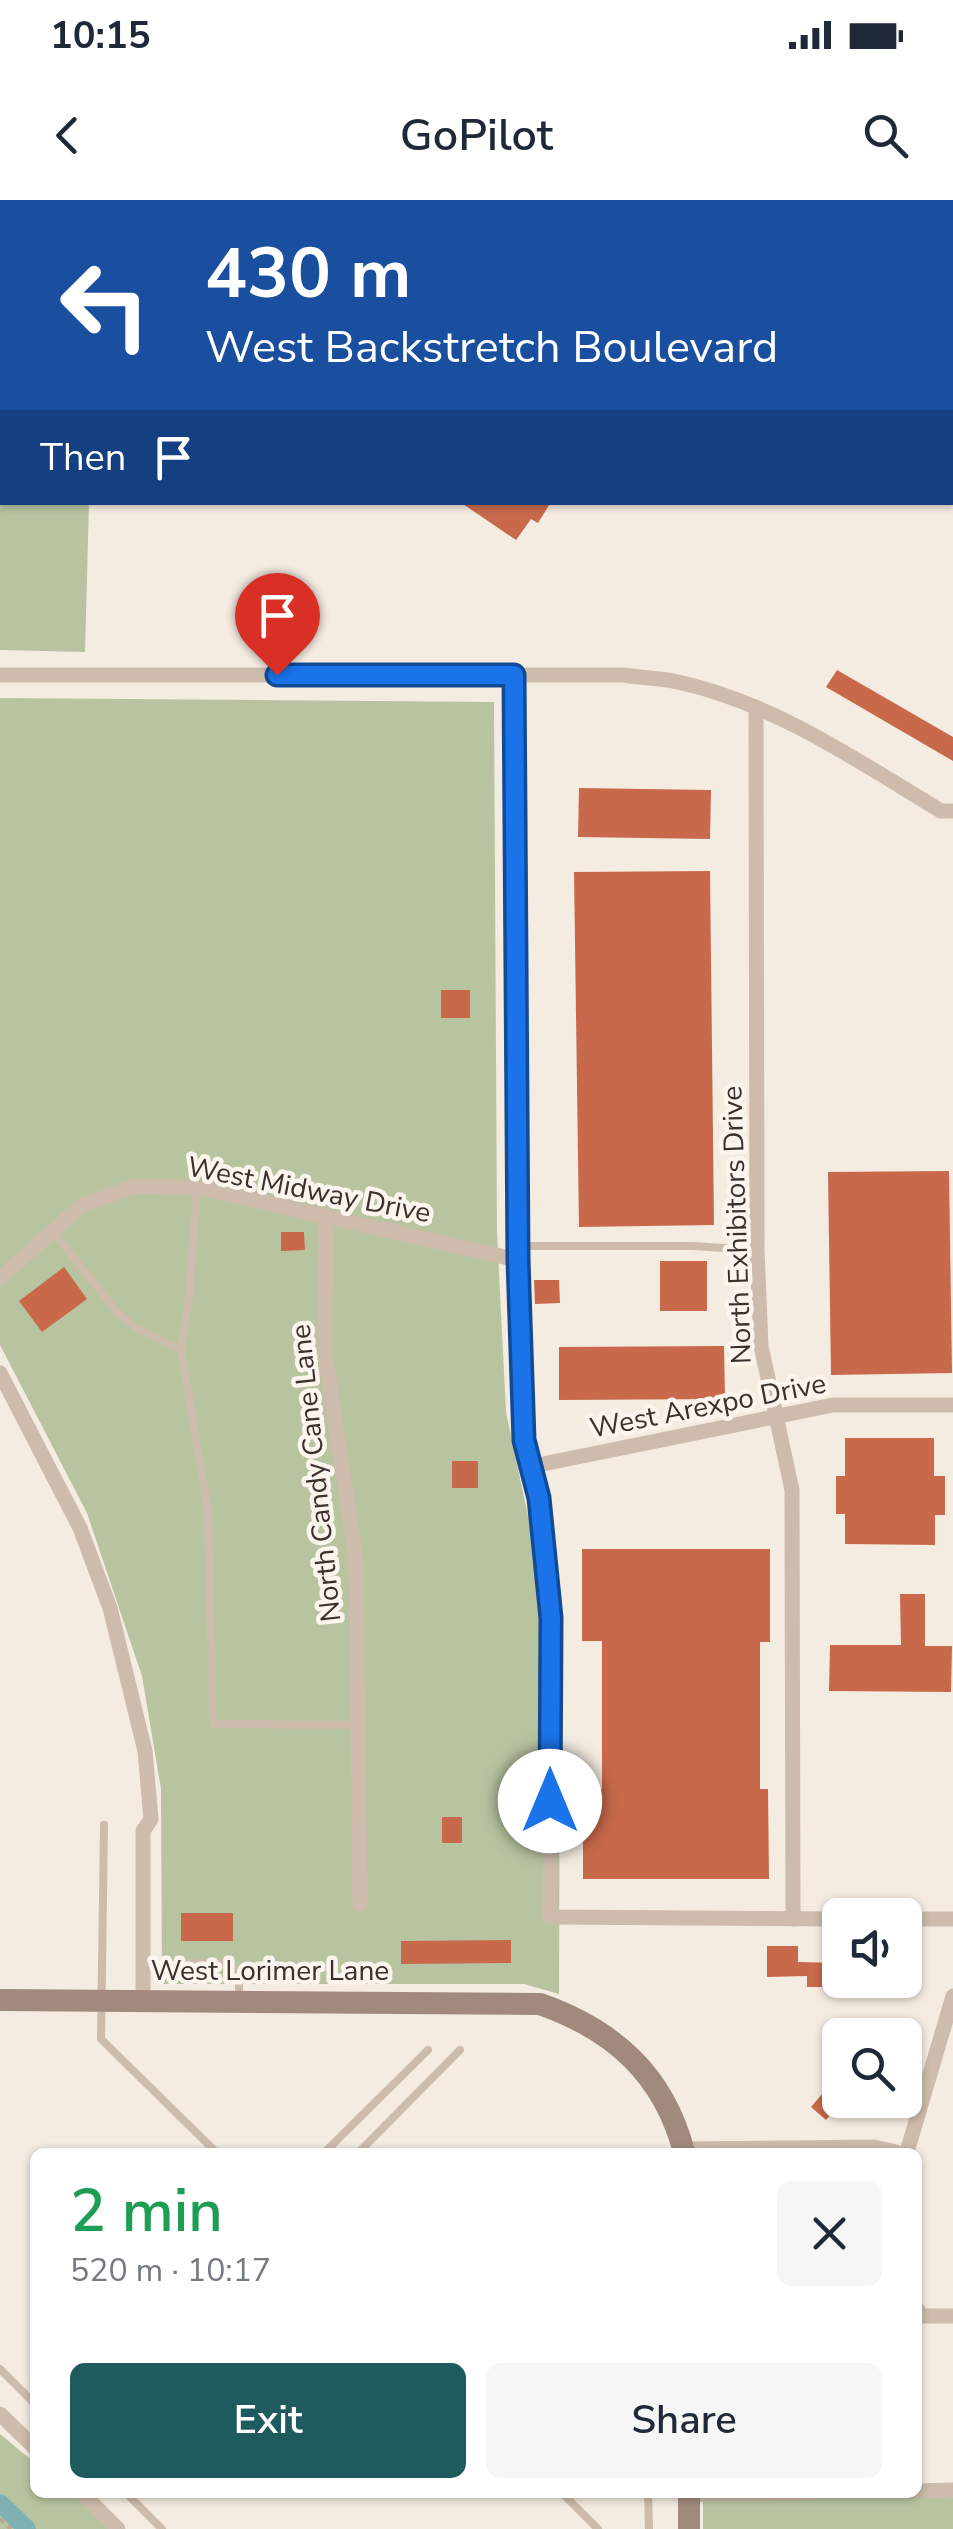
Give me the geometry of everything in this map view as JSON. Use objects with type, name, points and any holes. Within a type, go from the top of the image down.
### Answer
[{"type":"street","points":[[0,675],[624,676],[678,682],[756,708],[806,730],[949,815]]},
{"type":"street","points":[[514,675],[518,1253],[524,1440],[539,1498],[551,1618],[550,1917],[822,1919]]},
{"type":"street","name":"North Exhibitors Drive","points":[[756,708],[757,1250],[761,1346],[792,1490],[793,1918]]},
{"type":"street","name":"West Midway Drive","points":[[0,1278],[82,1205],[135,1186],[197,1188],[518,1253]]},
{"type":"street","name":"North Candy Cane Lane","points":[[326,1216],[325,1353],[356,1560],[360,1904]]},
{"type":"street","points":[[0,1372],[80,1528],[110,1608],[145,1751],[151,1819],[143,1832],[143,2000]]},
{"type":"street","name":"West Arexpo Drive","points":[[533,1466],[833,1405],[953,1404]]},
{"type":"street","points":[[922,1919],[953,1920]]},
{"type":"street","points":[[908,2148],[947,2040],[953,1996]]},
{"type":"street","name":"West Lorimer Lane","points":[[0,2000],[540,2004],[593,2026],[624,2049],[647,2074],[666,2104],[683,2148]]},
{"type":"street","points":[[811,2148],[878,2148]]},
{"type":"street","points":[[922,2316],[953,2316]]},
{"type":"street","points":[[0,2414],[30,2443]]},
{"type":"street","points":[[922,2490],[953,2490]]},
{"type":"street","points":[[87,2498],[118,2529]]},
{"type":"street","points":[[689,2498],[689,2529]]},
{"type":"lane","points":[[197,1188],[181,1350],[208,1511],[213,1724],[359,1725]]},
{"type":"lane","points":[[54,1233],[118,1313],[136,1328],[181,1350]]},
{"type":"lane","points":[[518,1253],[692,1246],[757,1250]]},
{"type":"lane","points":[[104,1825],[102,2039],[212,2148]]},
{"type":"lane","points":[[187,1963],[231,1964],[239,1972],[239,2001]]},
{"type":"lane","points":[[330,2148],[428,2050]]},
{"type":"lane","points":[[363,2148],[460,2050]]},
{"type":"lane","points":[[0,2369],[30,2399]]},
{"type":"lane","points":[[130,2498],[162,2529]]},
{"type":"lane","points":[[567,2498],[598,2529]]},
{"type":"lane","points":[[648,2498],[648,2529]]},
{"type":"path","points":[[0,2518],[12,2529]]},
{"type":"green space","points":[[0,505],[89,505],[85,652],[0,650]]},
{"type":"green space","points":[[0,698],[494,702],[497,1233],[506,1412],[560,1667],[559,1994],[524,1984],[162,1984],[161,1789],[142,1676],[87,1513],[0,1345]]},
{"type":"green space","points":[[0,2434],[30,2459],[30,2498],[76,2498],[114,2529],[0,2529]]},
{"type":"green space","points":[[953,2486],[953,2529],[703,2529],[703,2498],[922,2498],[922,2491]]},
{"type":"building","points":[[464,505],[549,505],[538,523],[531,519],[516,540]]},
{"type":"building","points":[[837,670],[953,737],[953,761],[826,687]]},
{"type":"building","points":[[579,788],[711,790],[710,839],[578,837]]},
{"type":"building","points":[[710,871],[714,1225],[579,1227],[574,872]]},
{"type":"building","points":[[441,990],[470,990],[470,1018],[441,1018]]},
{"type":"building","points":[[949,1171],[952,1373],[831,1375],[828,1172]]},
{"type":"building","points":[[281,1232],[304,1232],[305,1250],[281,1251]]},
{"type":"building","points":[[660,1261],[707,1261],[707,1311],[660,1311]]},
{"type":"building","points":[[64,1267],[87,1299],[42,1332],[19,1301]]},
{"type":"building","points":[[534,1280],[559,1280],[560,1303],[535,1304]]},
{"type":"building","points":[[724,1346],[725,1399],[559,1400],[559,1347]]},
{"type":"building","points":[[845,1438],[934,1438],[934,1476],[945,1476],[945,1515],[935,1515],[935,1545],[845,1544],[845,1514],[836,1514],[836,1476],[845,1476]]},
{"type":"building","points":[[452,1461],[478,1461],[478,1488],[452,1488]]},
{"type":"building","points":[[582,1549],[770,1549],[770,1642],[760,1642],[760,1789],[768,1789],[769,1879],[583,1879],[583,1789],[602,1789],[602,1641],[582,1641]]},
{"type":"building","points":[[900,1594],[925,1594],[925,1646],[952,1646],[951,1692],[829,1691],[830,1645],[901,1645]]},
{"type":"building","points":[[442,1817],[462,1817],[462,1843],[442,1843]]},
{"type":"building","points":[[181,1913],[233,1913],[233,1941],[181,1941]]},
{"type":"building","points":[[511,1940],[511,1963],[401,1964],[401,1941]]},
{"type":"building","points":[[767,1946],[798,1946],[798,1962],[822,1963],[822,1987],[807,1987],[807,1976],[767,1977]]},
{"type":"building","points":[[822,2094],[822,2117],[811,2107]]},
{"type":"waterway","points":[[0,2503],[27,2529]]},
{"type":"route","points":[[277,675],[514,675],[518,1260],[524,1440],[539,1498],[551,1618],[550,1801]]}]
